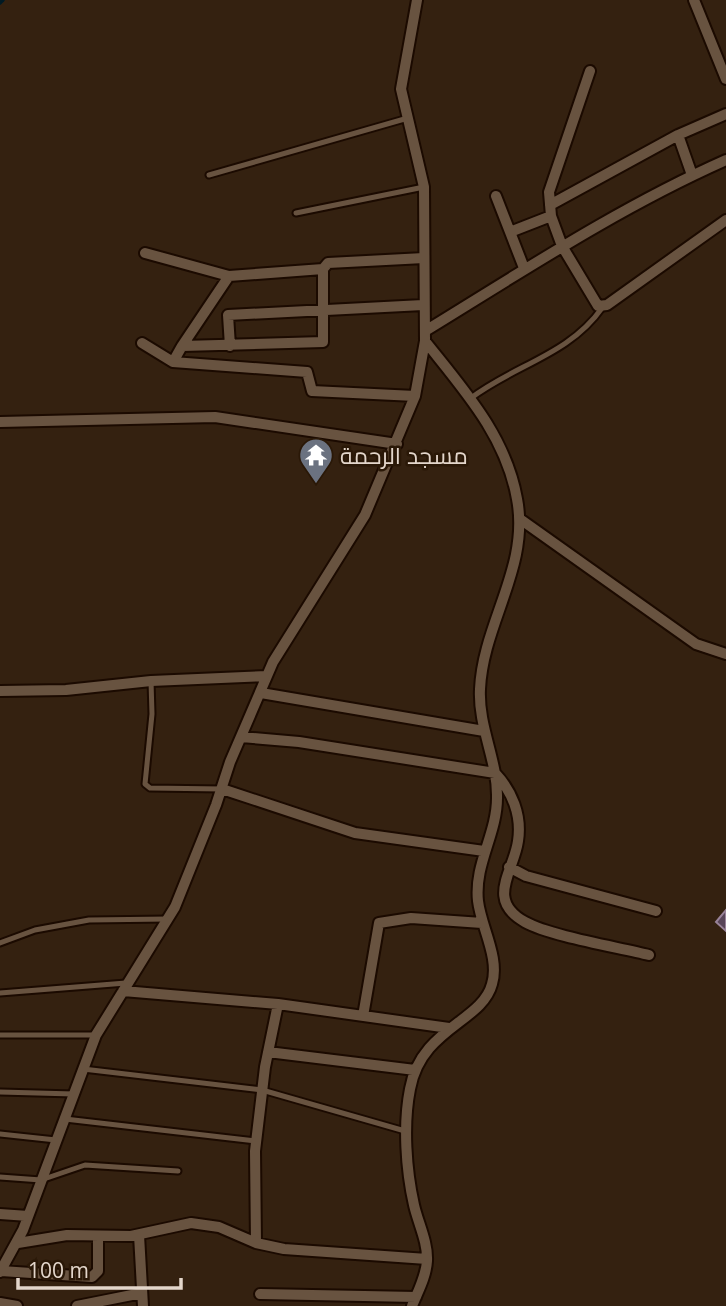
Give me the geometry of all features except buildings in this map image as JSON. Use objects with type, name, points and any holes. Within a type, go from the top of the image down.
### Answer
[{"type":"street","points":[[98,1236],[98,1271],[92,1277],[0,1272],[18,1243],[96,1035],[169,919],[267,676],[280,649],[352,537],[397,444],[415,396],[425,336],[424,187],[402,102],[402,75],[417,0]]},
{"type":"street","points":[[694,0],[726,79]]},
{"type":"street","points":[[590,71],[549,191],[550,211],[562,246],[593,300],[601,307],[726,220]]},
{"type":"street","points":[[510,232],[678,135],[726,114]]},
{"type":"street","points":[[678,135],[692,175]]},
{"type":"street","points":[[425,336],[524,268],[692,175],[726,160]]},
{"type":"street","points":[[496,196],[524,268]]},
{"type":"street","points":[[145,253],[229,276],[323,269]]},
{"type":"street","points":[[182,346],[323,342],[323,269],[328,263],[424,258]]},
{"type":"street","points":[[173,362],[229,276]]},
{"type":"street","points":[[217,296],[226,303],[230,346]]},
{"type":"street","points":[[228,315],[423,305]]},
{"type":"street","points":[[260,1294],[414,1301],[427,1259],[411,1187],[409,1097],[415,1070],[427,1049],[482,1003],[492,986],[494,966],[482,923],[478,887],[484,851],[496,813],[495,773],[480,703],[481,674],[514,570],[520,519],[514,482],[501,446],[471,398],[425,336]]},
{"type":"street","points":[[142,343],[173,362],[307,372],[312,391],[415,396]]},
{"type":"street","points":[[0,422],[215,417],[397,444]]},
{"type":"street","points":[[520,519],[696,644],[726,654]]},
{"type":"street","points":[[0,691],[66,690],[151,681],[267,676]]},
{"type":"street","points":[[261,693],[484,731]]},
{"type":"street","points":[[241,737],[299,742],[495,773],[509,790],[516,811],[519,836],[503,894],[510,908],[520,919],[534,926],[649,955]]},
{"type":"street","points":[[222,789],[355,833],[484,851]]},
{"type":"street","points":[[509,867],[526,876],[656,911]]},
{"type":"street","points":[[363,1016],[379,923],[411,918],[482,923]]},
{"type":"street","points":[[125,987],[278,1004],[449,1028]]},
{"type":"street","points":[[256,1242],[256,1141],[268,1052],[278,1004]]},
{"type":"street","points":[[268,1052],[415,1070]]},
{"type":"street","points":[[0,1214],[28,1216]]},
{"type":"street","points":[[18,1243],[67,1235],[139,1235],[191,1223],[219,1227],[256,1242],[284,1249],[427,1259]]},
{"type":"street","points":[[139,1235],[143,1306]]},
{"type":"street","points":[[77,1306],[142,1293]]},
{"type":"street","points":[[0,1303],[17,1306]]},
{"type":"lane","points":[[209,175],[408,118]]},
{"type":"lane","points":[[296,213],[424,187]]},
{"type":"lane","points":[[471,398],[494,380],[520,370],[572,340],[601,307]]},
{"type":"lane","points":[[151,681],[152,714],[145,784],[154,788],[222,789]]},
{"type":"lane","points":[[0,943],[35,930],[79,921],[169,919]]},
{"type":"lane","points":[[0,993],[125,987]]},
{"type":"lane","points":[[0,1035],[96,1035]]},
{"type":"lane","points":[[83,1069],[262,1090],[408,1132]]},
{"type":"lane","points":[[0,1092],[74,1094]]},
{"type":"lane","points":[[65,1119],[256,1141]]},
{"type":"lane","points":[[0,1134],[57,1140]]},
{"type":"lane","points":[[0,1177],[41,1180],[85,1166],[178,1171]]},
{"type":"waterway","points":[[0,3],[3,0]]},
{"type":"place","name":"مسجد الرحمة","points":[[316,485]]}]
